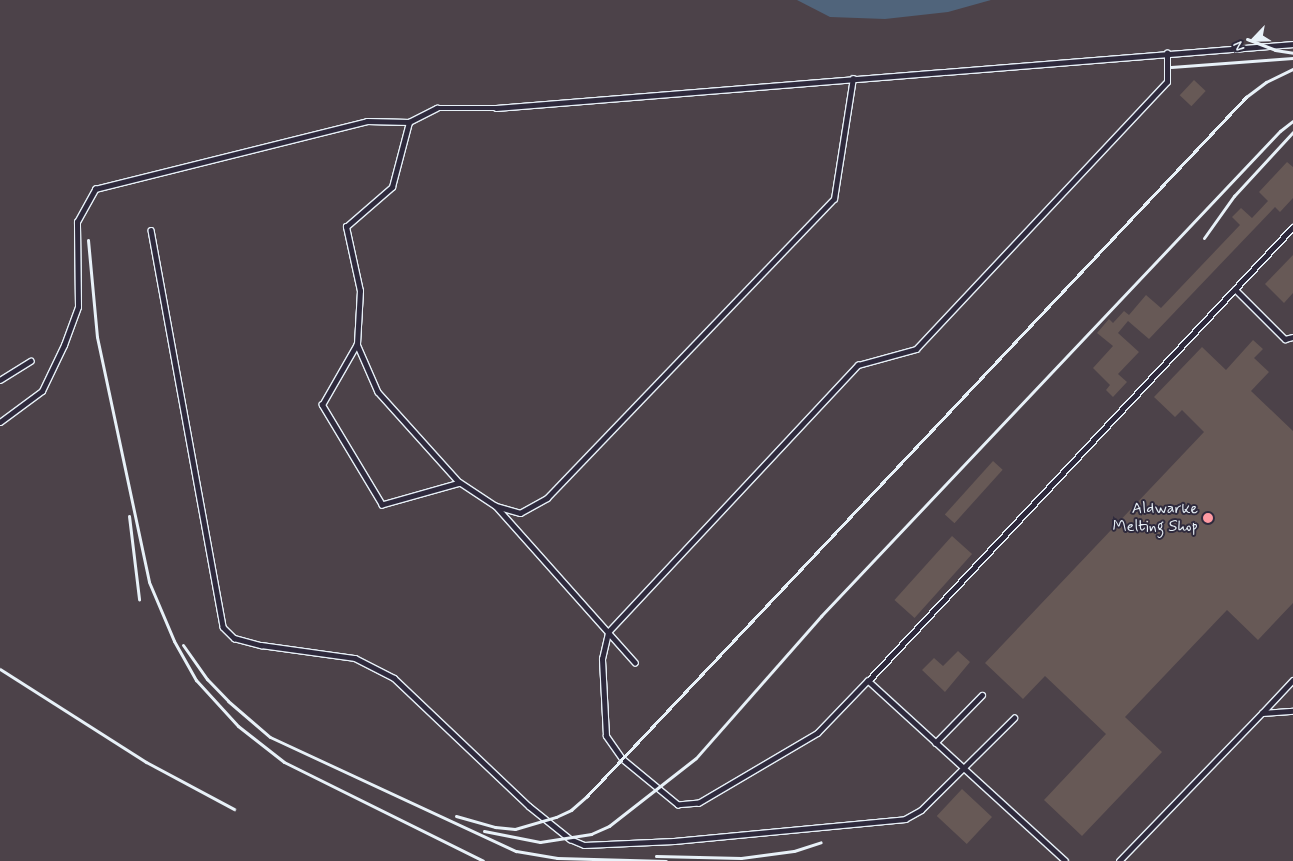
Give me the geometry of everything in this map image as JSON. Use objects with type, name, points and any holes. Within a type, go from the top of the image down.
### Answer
[{"type":"lane","points":[[0,422],[42,391],[64,345],[78,306],[77,222],[95,189],[367,121],[409,122],[437,108],[496,108],[1293,44]]},
{"type":"lane","points":[[1167,53],[1167,82],[916,348],[858,365],[608,632],[602,659],[606,736],[622,759],[678,805],[698,803],[818,734],[1293,227]]},
{"type":"lane","points":[[495,506],[520,513],[547,498],[834,199],[853,78]]},
{"type":"lane","points":[[409,122],[392,187],[346,227],[360,291],[357,344],[322,405],[382,505],[460,483]]},
{"type":"lane","points":[[151,230],[223,627],[234,638],[355,658],[394,678],[529,806],[570,839],[584,846],[674,841],[905,819],[922,810],[1014,718]]},
{"type":"lane","points":[[1235,289],[1285,339],[1293,336]]},
{"type":"lane","points":[[357,344],[378,392],[460,483],[495,506],[635,663]]},
{"type":"lane","points":[[0,380],[30,361]]},
{"type":"lane","points":[[1119,861],[1293,680]]},
{"type":"lane","points":[[868,681],[1065,861]]},
{"type":"lane","points":[[935,743],[982,695]]},
{"type":"lane","points":[[1262,713],[1293,711]]},
{"type":"shaded area","points":[[0,0],[1293,0],[1293,861],[0,861]]},
{"type":"water","points":[[797,0],[991,0],[948,12],[885,19],[830,17]]},
{"type":"building","points":[[1194,80],[1206,91],[1191,106],[1180,95]]},
{"type":"building","points":[[1287,162],[1293,167],[1293,198],[1280,212],[1275,207],[1149,339],[1128,321],[1118,333],[1139,352],[1118,374],[1127,382],[1113,397],[1106,390],[1110,385],[1093,368],[1113,346],[1097,333],[1109,319],[1113,323],[1124,311],[1129,315],[1146,295],[1161,308],[1240,225],[1232,217],[1241,208],[1252,218],[1268,201],[1259,192]]},
{"type":"building","points":[[1293,255],[1293,293],[1284,303],[1265,284]]},
{"type":"building","name":"Aldwarke Melting Shop","points":[[1253,340],[1263,349],[1254,358],[1269,372],[1251,391],[1293,431],[1293,603],[1258,640],[1227,610],[1125,717],[1162,752],[1082,836],[1044,800],[1106,734],[1045,676],[1023,699],[985,663],[1204,432],[1182,410],[1175,417],[1154,397],[1202,347],[1226,370]]},
{"type":"building","points":[[993,461],[1003,470],[954,523],[945,515]]},
{"type":"building","points":[[952,536],[972,554],[915,618],[894,600]]},
{"type":"building","points":[[958,651],[970,662],[945,692],[922,670],[934,658],[943,666]]},
{"type":"building","points":[[962,789],[992,817],[967,844],[937,816]]},
{"type":"railway","points":[[1247,39],[1275,50],[1293,53]]},
{"type":"railway","points":[[1171,67],[1293,58]]},
{"type":"railway","points":[[456,816],[495,827],[515,829],[556,817],[571,810],[587,796],[1246,97],[1266,82],[1293,69]]},
{"type":"railway","points":[[484,831],[540,842],[591,834],[609,826],[696,758],[821,616],[1280,131],[1293,121]]},
{"type":"railway","points":[[1204,238],[1234,196],[1293,132]]},
{"type":"railway","points":[[88,240],[97,337],[149,582],[174,641],[196,680],[238,726],[284,762],[483,861]]},
{"type":"railway","points":[[129,516],[139,599]]},
{"type":"railway","points":[[183,645],[207,679],[228,701],[270,737],[516,851],[557,858],[666,861]]},
{"type":"railway","points":[[0,669],[146,762],[234,809]]},
{"type":"railway","points":[[656,856],[741,858],[794,851],[821,842]]},
{"type":"place","name":"Aldwarke Melting Shop","points":[[1208,518]]}]
